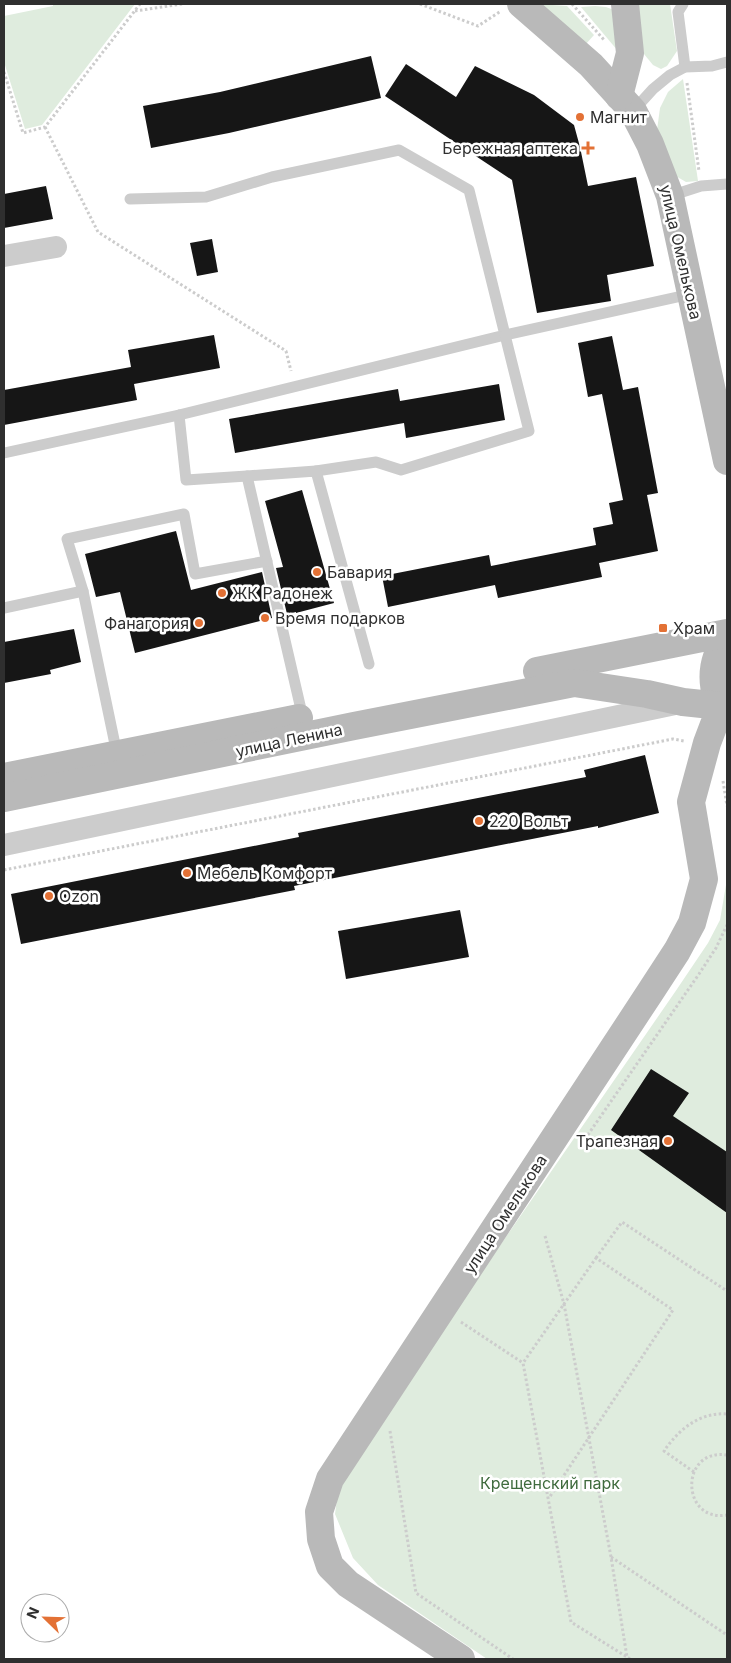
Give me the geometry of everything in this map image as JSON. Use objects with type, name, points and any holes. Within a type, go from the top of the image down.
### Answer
[{"type":"street","points":[[625,4],[630,53],[627,66],[626,104]]},
{"type":"street","name":"улица Омелькова","points":[[512,7],[590,65],[626,104],[650,144],[670,196],[726,452]]},
{"type":"street","points":[[4,256],[56,247]]},
{"type":"street","points":[[572,674],[727,634]]},
{"type":"street","points":[[724,711],[714,687],[714,667],[720,648],[727,639]]},
{"type":"street","points":[[572,674],[638,692],[724,711]]},
{"type":"street","name":"улица Ленина","points":[[4,777],[302,718],[572,674]]},
{"type":"street","name":"улица Ленина","points":[[4,798],[354,726],[572,674]]},
{"type":"street","points":[[4,845],[684,702]]},
{"type":"street","name":"улица Омелькова","points":[[461,1659],[348,1584],[330,1566],[321,1539],[318,1512],[330,1479],[678,951],[692,923],[704,879],[691,802],[706,743],[724,711]]},
{"type":"lane","points":[[683,4],[678,12],[685,67]]},
{"type":"lane","points":[[626,104],[653,89],[670,75],[685,67],[712,66],[727,62]]},
{"type":"lane","points":[[130,199],[206,197],[272,177],[399,150],[469,190],[529,431],[401,470],[376,462],[316,471],[186,480],[179,415]]},
{"type":"lane","points":[[670,196],[701,186],[727,184]]},
{"type":"lane","points":[[4,453],[179,415],[505,335],[691,294]]},
{"type":"lane","points":[[316,471],[369,664]]},
{"type":"lane","points":[[247,476],[302,718]]},
{"type":"lane","points":[[117,754],[83,591],[67,539],[184,514],[195,574],[267,561]]},
{"type":"lane","points":[[4,608],[83,591]]},
{"type":"path","points":[[4,72],[23,133],[45,126],[140,4]]},
{"type":"path","points":[[134,11],[182,4]]},
{"type":"path","points":[[420,4],[478,26],[512,7]]},
{"type":"path","points":[[572,4],[627,66]]},
{"type":"path","points":[[685,67],[701,186]]},
{"type":"path","points":[[45,126],[98,232],[286,351],[294,387]]},
{"type":"path","points":[[4,870],[673,739],[706,743]]},
{"type":"path","points":[[724,778],[722,783],[727,806]]},
{"type":"path","points":[[585,1139],[699,974],[716,948],[727,925]]},
{"type":"path","points":[[629,1658],[570,1622],[523,1363],[622,1222],[727,1291]]},
{"type":"path","points":[[545,1236],[564,1304],[629,1658]]},
{"type":"path","points":[[548,1499],[588,1436],[674,1310],[596,1258]]},
{"type":"path","points":[[458,1320],[523,1363]]},
{"type":"path","points":[[694,1472],[664,1450],[672,1438],[683,1428],[695,1421],[708,1416],[727,1414]]},
{"type":"path","points":[[390,1430],[416,1593],[513,1659]]},
{"type":"path","points":[[727,1455],[712,1456],[703,1460],[694,1472],[691,1485],[692,1495],[704,1510],[712,1514],[727,1515]]},
{"type":"path","points":[[611,1557],[727,1634]]},
{"type":"green space","points":[[53,4],[135,4],[42,125],[25,129],[4,62],[4,16],[53,6]]},
{"type":"green space","points":[[538,4],[567,6],[594,35],[585,45]]},
{"type":"green space","points":[[636,4],[670,4],[677,51],[667,66],[661,69],[653,65],[644,54]]},
{"type":"green space","points":[[595,6],[614,10],[618,51],[581,7]]},
{"type":"green space","points":[[683,79],[698,181],[686,182],[674,175],[657,130],[660,108],[668,92]]},
{"type":"green space","name":"Крещенский парк","points":[[727,879],[727,1659],[487,1659],[378,1585],[353,1558],[335,1514],[338,1491],[345,1470],[708,943],[720,920]]},
{"type":"building","points":[[371,56],[381,98],[229,133],[151,148],[143,106],[220,92]]},
{"type":"building","points":[[406,64],[456,97],[475,66],[534,95],[574,125],[588,186],[636,177],[654,266],[607,275],[611,301],[537,313],[512,180],[385,96]]},
{"type":"building","points":[[46,186],[53,219],[4,228],[4,194]]},
{"type":"building","points":[[212,239],[218,272],[197,276],[190,243]]},
{"type":"building","points":[[214,335],[220,368],[134,384],[137,400],[4,425],[4,390],[131,367],[128,350]]},
{"type":"building","points":[[612,336],[623,390],[638,387],[658,493],[647,495],[658,551],[599,563],[602,577],[498,598],[495,585],[388,607],[382,576],[489,555],[491,566],[596,545],[593,528],[613,524],[609,503],[623,500],[602,394],[588,397],[578,343]]},
{"type":"building","points":[[499,384],[505,420],[406,438],[404,423],[235,453],[229,419],[398,389],[400,401]]},
{"type":"building","points":[[302,490],[334,603],[287,614],[276,568],[283,567],[265,501]]},
{"type":"building","name":"ЖК Радонеж","points":[[176,531],[191,590],[262,572],[272,618],[135,653],[120,592],[96,597],[85,554]]},
{"type":"building","points":[[74,629],[81,662],[50,670],[51,674],[4,683],[4,642]]},
{"type":"building","points":[[645,755],[659,813],[598,828],[598,826],[294,886],[295,890],[21,944],[11,894],[299,837],[298,833],[586,777],[584,770]]},
{"type":"building","points":[[460,910],[469,957],[346,979],[338,931]]},
{"type":"building","name":"Трапезная","points":[[651,1069],[689,1093],[673,1116],[727,1152],[727,1213],[611,1130]]},
{"type":"place","name":"Магнит","points":[[580,117]]},
{"type":"place","name":"Бережная аптека","points":[[588,148]]},
{"type":"place","name":"Бавария","points":[[317,572]]},
{"type":"place","name":"ЖК Радонеж","points":[[222,593]]},
{"type":"place","name":"Время подарков","points":[[265,618]]},
{"type":"place","name":"Фанагория","points":[[199,623]]},
{"type":"place","name":"Храм","points":[[663,628]]},
{"type":"place","name":"220 Вольт","points":[[479,821]]},
{"type":"place","name":"Мебель Комфорт","points":[[187,873]]},
{"type":"place","name":"Ozon","points":[[49,896]]},
{"type":"place","name":"Трапезная","points":[[668,1141]]}]
